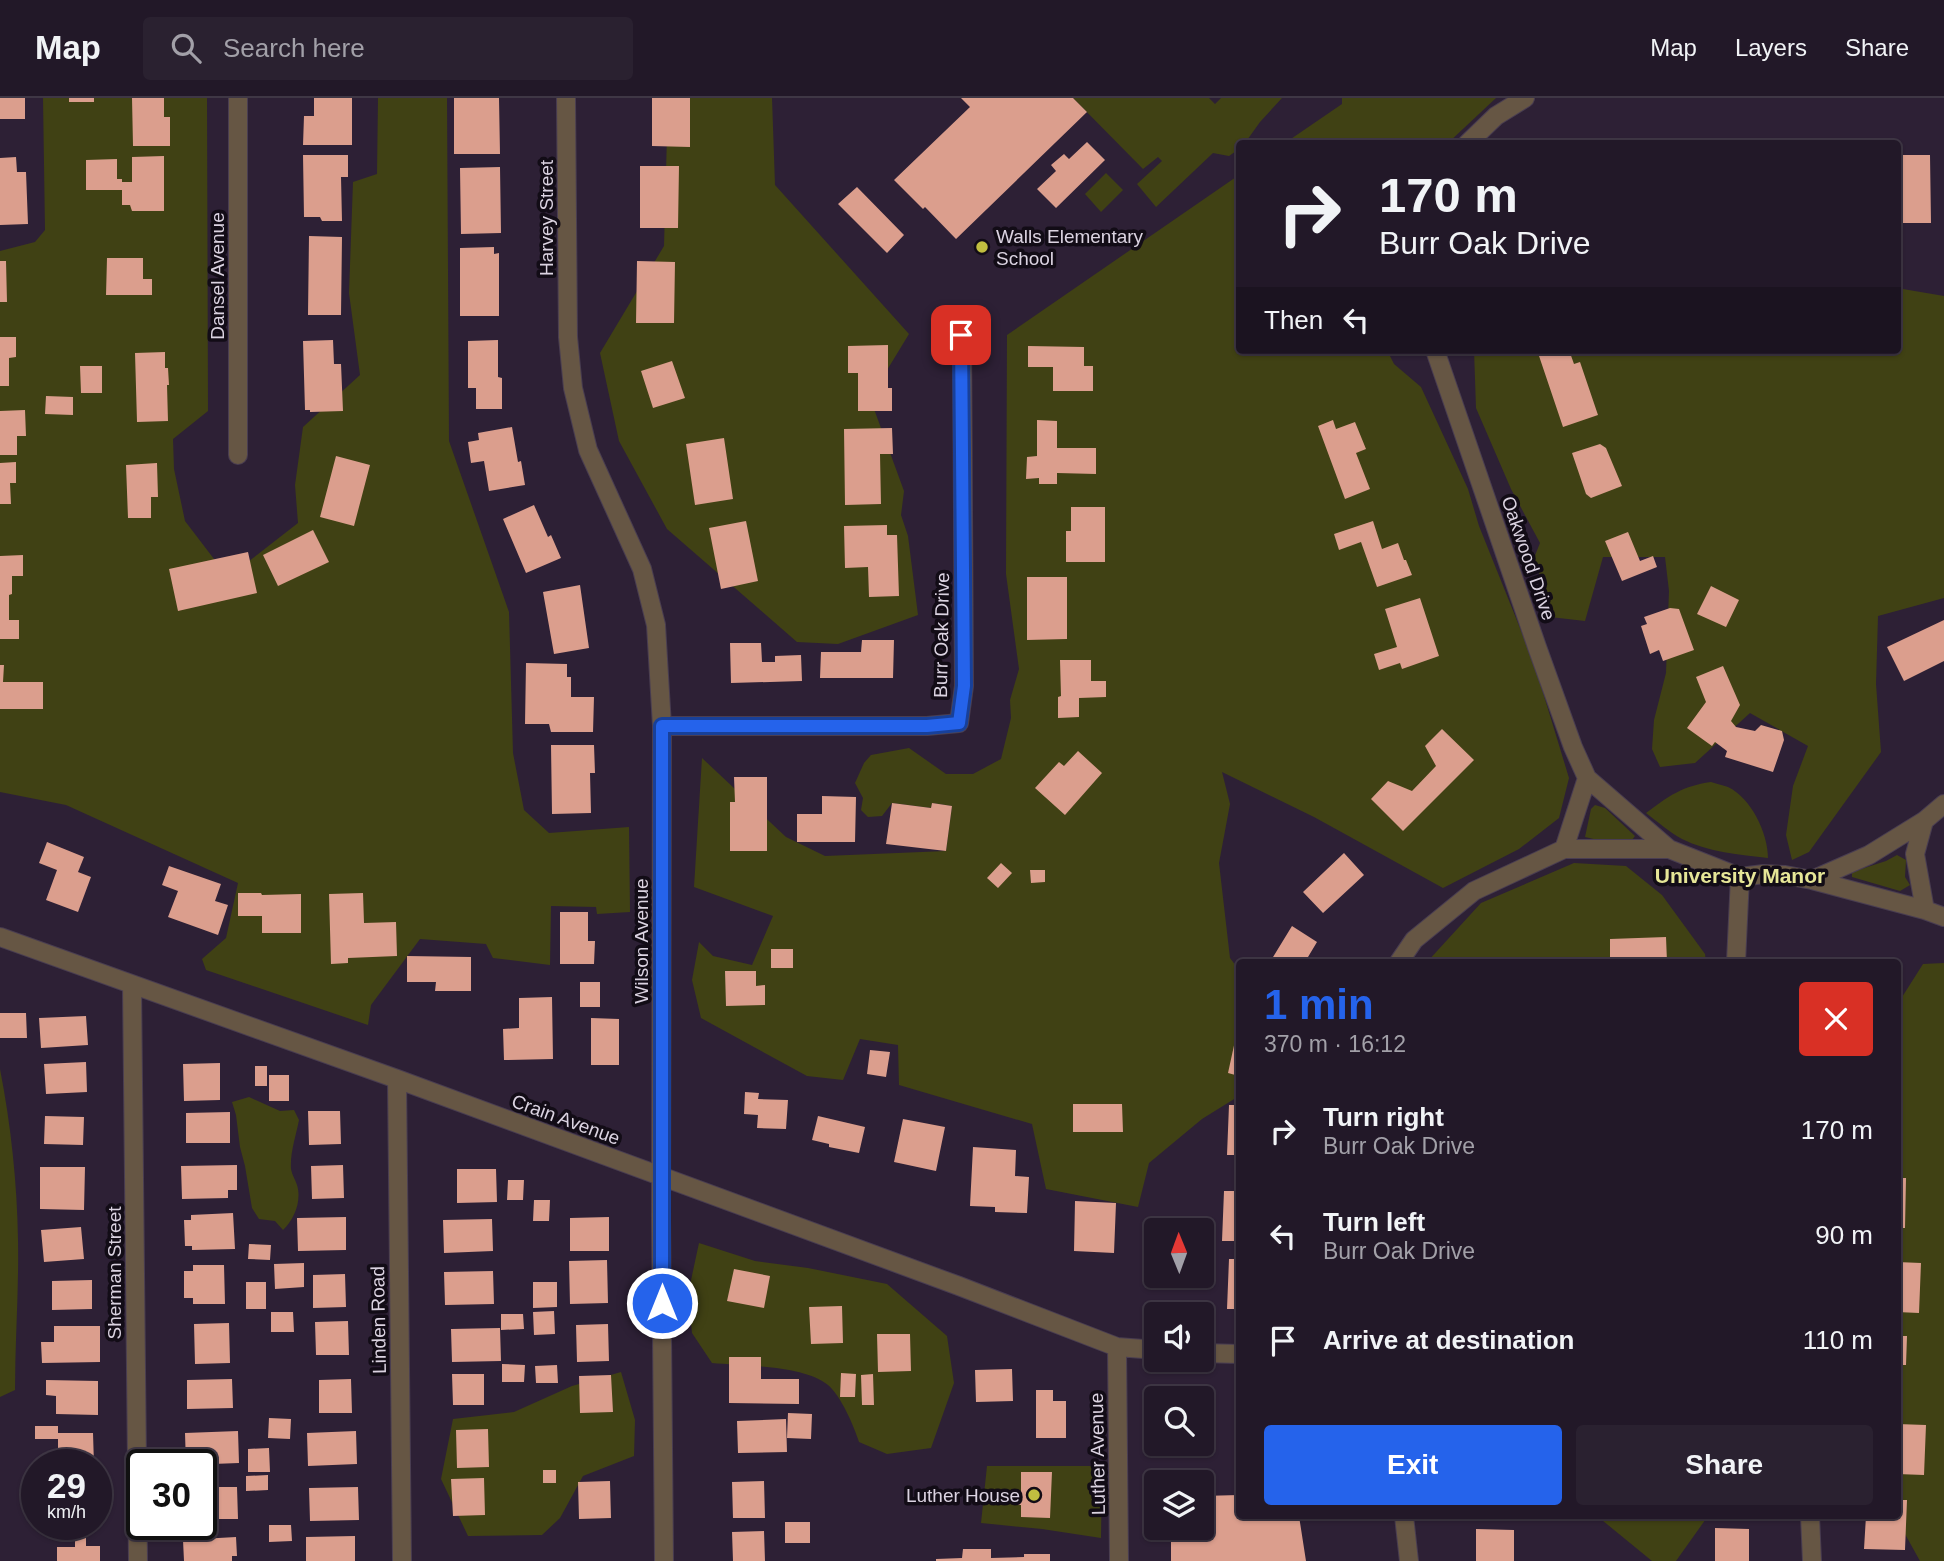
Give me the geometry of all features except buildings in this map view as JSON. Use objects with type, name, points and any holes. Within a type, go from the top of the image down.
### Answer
[{"type":"street","name":"Dansel Avenue","points":[[238,98],[238,455]]},
{"type":"street","name":"Harvey Street","points":[[566,98],[568,337]]},
{"type":"street","points":[[1470,140],[1496,116],[1525,98]]},
{"type":"street","name":"Burr Oak Drive","points":[[662,726],[927,726],[959,723],[964,686],[961,335]]},
{"type":"street","name":"Wilson Avenue","points":[[568,337],[573,388],[588,450],[642,569],[656,625],[662,726],[664,1561]]},
{"type":"street","name":"Oakwood Drive","points":[[1436,354],[1541,660],[1587,778],[1670,849]]},
{"type":"street","points":[[1564,849],[1587,778]]},
{"type":"street","points":[[1812,880],[1869,855],[1924,821],[1944,804]]},
{"type":"street","points":[[1924,821],[1915,854],[1925,910]]},
{"type":"street","points":[[1401,959],[1414,940],[1474,891],[1564,849],[1670,849],[1740,877],[1764,874],[1812,880],[1944,917]]},
{"type":"street","points":[[1736,959],[1740,877]]},
{"type":"street","name":"Crain Avenue","points":[[0,937],[397,1079],[1117,1347],[1144,1349]]},
{"type":"street","name":"Sherman Street","points":[[132,985],[138,1561]]},
{"type":"street","name":"Linden Road","points":[[397,1079],[402,1561]]},
{"type":"street","name":"Luther Avenue","points":[[1117,1347],[1119,1561]]},
{"type":"street","points":[[1214,1353],[1236,1354]]},
{"type":"street","points":[[1404,1519],[1409,1561]]},
{"type":"street","points":[[1810,1519],[1812,1561]]},
{"type":"shaded area","points":[[43,98],[207,98],[208,411],[173,439],[174,469],[185,521],[214,559],[244,565],[298,523],[295,485],[303,427],[360,375],[349,293],[353,182],[377,174],[378,98],[447,98],[449,441],[509,612],[513,753],[524,810],[549,833],[629,827],[630,912],[597,914],[596,907],[551,906],[550,965],[493,958],[486,944],[420,939],[371,1005],[368,1025],[206,970],[202,959],[226,938],[238,883],[66,805],[0,792],[0,251],[35,242],[45,230]]},
{"type":"shaded area","points":[[668,98],[772,98],[775,185],[909,334],[870,398],[904,491],[901,515],[908,536],[918,615],[838,644],[797,642],[667,529],[619,441],[600,353],[664,246]]},
{"type":"shaded area","points":[[1073,98],[1209,98],[1215,104],[1221,98],[1282,98],[1247,140],[1236,140],[1236,151],[1229,156],[1213,153],[1156,207],[1137,184],[1162,161],[1158,157],[1143,169]]},
{"type":"shaded area","points":[[1342,98],[1496,98],[1451,140],[1289,140],[1342,104]]},
{"type":"shaded area","points":[[1106,173],[1123,190],[1101,212],[1085,194]]},
{"type":"shaded area","points":[[1236,177],[1236,354],[1389,354],[1394,364],[1421,387],[1468,489],[1479,526],[1534,663],[1569,778],[1559,818],[1519,849],[1443,888],[1314,817],[1222,772],[1230,804],[1219,863],[1230,958],[1236,966],[1236,1098],[1202,1119],[1149,1163],[1138,1207],[1046,1189],[1032,1124],[899,1085],[898,1045],[860,1039],[843,1080],[807,1076],[701,1018],[692,980],[699,942],[713,956],[752,965],[773,916],[694,887],[702,758],[786,837],[825,856],[946,851],[952,806],[932,803],[931,808],[892,803],[882,816],[868,817],[861,810],[863,798],[855,783],[864,763],[871,755],[909,748],[946,774],[973,774],[1001,759],[1011,718],[1010,700],[1019,669],[1006,574],[1007,335]]},
{"type":"shaded area","points":[[1901,289],[1944,296],[1944,598],[1878,616],[1876,684],[1881,752],[1809,852],[1792,860],[1786,835],[1793,786],[1808,746],[1750,713],[1695,763],[1660,767],[1652,749],[1654,720],[1666,673],[1669,591],[1665,557],[1603,557],[1585,621],[1550,617],[1547,597],[1534,558],[1540,543],[1511,489],[1476,408],[1474,354],[1901,354]]},
{"type":"shaded area","points":[[1711,782],[1736,792],[1751,808],[1765,838],[1768,858],[1702,847],[1682,839],[1646,813],[1676,793]]},
{"type":"shaded area","points":[[1595,805],[1605,808],[1635,836],[1632,840],[1602,841],[1585,837],[1591,809]]},
{"type":"shaded area","points":[[1897,855],[1906,860],[1905,877],[1910,885],[1900,891],[1852,877],[1852,872]]},
{"type":"shaded area","points":[[1574,863],[1626,866],[1662,895],[1705,954],[1706,959],[1430,959],[1481,903]]},
{"type":"shaded area","points":[[1944,963],[1944,1561],[1920,1561],[1897,1519],[1901,1519],[1901,999],[1923,964]]},
{"type":"shaded area","points":[[0,1069],[13,1154],[18,1259],[15,1390],[0,1397]]},
{"type":"shaded area","points":[[249,1097],[280,1111],[294,1110],[299,1120],[291,1163],[291,1171],[297,1185],[298,1204],[294,1216],[283,1230],[275,1221],[259,1219],[252,1208],[232,1102]]},
{"type":"shaded area","points":[[699,1243],[755,1261],[808,1268],[887,1284],[947,1336],[954,1383],[931,1448],[887,1454],[859,1442],[838,1396],[817,1378],[789,1370],[712,1363],[692,1333],[688,1294]]},
{"type":"shaded area","points":[[621,1372],[635,1420],[634,1456],[583,1476],[560,1518],[542,1535],[468,1536],[441,1479],[453,1419],[514,1412],[572,1386]]},
{"type":"shaded area","points":[[987,1466],[1102,1466],[1101,1538],[981,1523]]},
{"type":"shaded area","points":[[1601,1519],[1706,1519],[1676,1561],[1652,1561]]},
{"type":"place","name":"Walls Elementary School","points":[[982,247]]},
{"type":"place","name":"Luther House","points":[[1034,1495]]},
{"type":"district","name":"University Manor","points":[[1740,876]]},
{"type":"route","points":[[662,1303],[662,726],[927,726],[959,723],[964,686],[961,335]]}]
